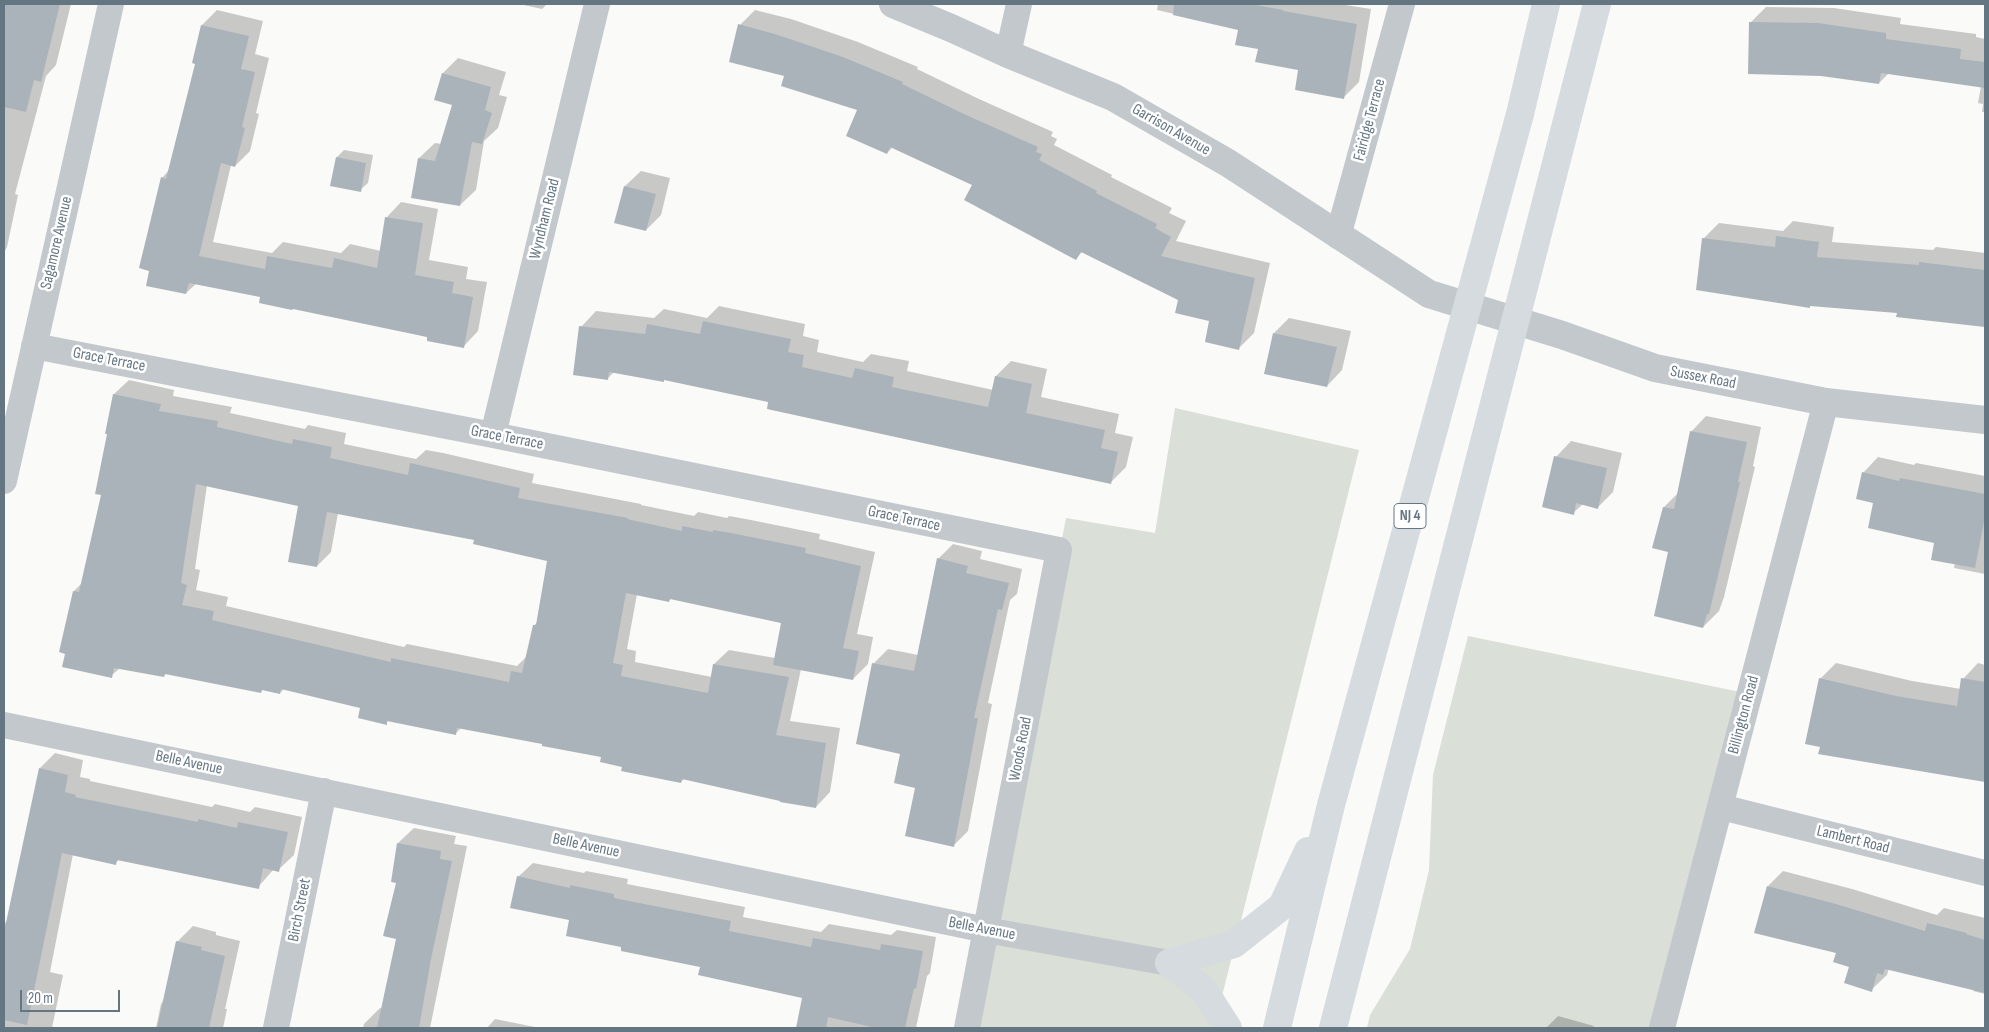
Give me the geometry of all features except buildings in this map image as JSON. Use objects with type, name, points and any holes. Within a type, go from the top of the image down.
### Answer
[{"type":"highway","name":"NJ 4","points":[[1277,1028],[1331,805],[1520,114],[1546,4]]},
{"type":"highway","points":[[1333,1028],[1597,4]]},
{"type":"highway","points":[[1168,963],[1234,944],[1282,906],[1331,805]]},
{"type":"highway","points":[[1168,963],[1204,988],[1228,1028]]},
{"type":"street","name":"Sagamore Avenue","points":[[4,482],[111,4]]},
{"type":"street","name":"Wyndham Road","points":[[493,435],[597,4]]},
{"type":"street","name":"Garrison Avenue","points":[[893,4],[1113,97],[1228,163],[1430,294]]},
{"type":"street","points":[[1008,54],[1019,4]]},
{"type":"street","name":"Fairidge Terrace","points":[[1338,236],[1402,4]]},
{"type":"street","name":"Sussex Road","points":[[1430,294],[1655,368],[1826,402],[1985,420]]},
{"type":"street","name":"Grace Terrace","points":[[34,346],[493,435],[979,534]]},
{"type":"street","name":"Billington Road","points":[[1662,1028],[1826,402]]},
{"type":"street","name":"Woods Road","points":[[967,1028],[1059,550],[979,534]]},
{"type":"street","name":"Belle Avenue","points":[[4,725],[986,930],[1168,963]]},
{"type":"street","name":"Birch Street","points":[[276,1028],[324,792]]},
{"type":"street","name":"Lambert Road","points":[[1721,807],[1985,873]]},
{"type":"shaded area","points":[[1175,408],[1359,450],[1214,1028],[967,1028],[1066,518],[1155,533]]},
{"type":"shaded area","points":[[1468,636],[1750,694],[1662,1028],[1367,1028],[1370,1015],[1410,949],[1429,870],[1433,775]]}]
